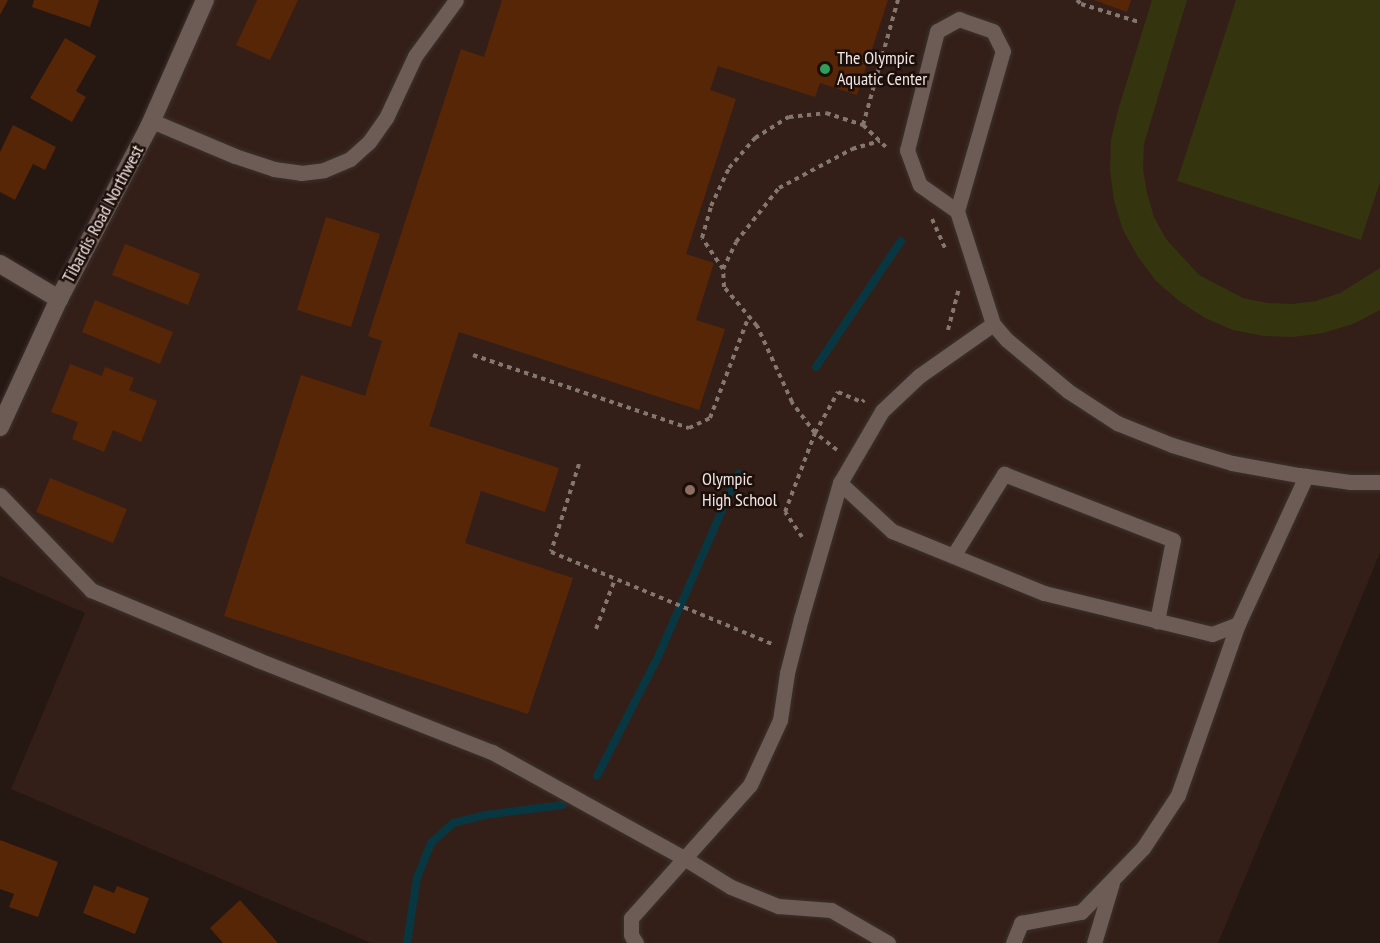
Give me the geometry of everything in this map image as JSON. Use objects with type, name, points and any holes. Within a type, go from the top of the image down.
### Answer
[{"type":"street","name":"Tibardis Road Northwest","points":[[0,428],[58,299],[152,121],[205,0]]},
{"type":"street","points":[[0,264],[58,299]]},
{"type":"lane","points":[[152,121],[235,156],[274,169],[301,173],[324,170],[350,159],[369,142],[386,118],[415,56],[456,0]]},
{"type":"lane","points":[[957,211],[920,185],[907,150],[937,31],[959,19],[993,31],[1003,51],[957,211],[993,324],[1007,340],[1068,391],[1117,423],[1172,445],[1232,463],[1350,482],[1380,482]]},
{"type":"lane","points":[[636,943],[631,935],[631,918],[750,785],[780,720],[801,618],[840,483],[882,411],[919,376],[993,324]]},
{"type":"lane","points":[[953,556],[1004,474],[1173,540],[1158,621]]},
{"type":"lane","points":[[1013,943],[1021,923],[1081,912],[1143,848],[1178,795],[1238,624],[1306,476]]},
{"type":"lane","points":[[840,483],[892,531],[1044,593],[1212,634],[1238,624]]},
{"type":"lane","points":[[0,495],[91,590],[269,665],[492,752],[684,858],[730,887],[778,906],[831,910],[888,943]]},
{"type":"lane","points":[[1094,943],[1114,878]]},
{"type":"path","points":[[863,125],[898,0]]},
{"type":"path","points":[[1077,0],[1081,4],[1139,22]]},
{"type":"path","points":[[723,268],[702,238],[711,206],[729,168],[755,138],[789,117],[826,113],[863,125],[888,148],[891,157]]},
{"type":"path","points":[[852,465],[815,433],[792,402],[757,326],[724,287],[723,268],[736,242],[780,188],[852,149],[880,141]]},
{"type":"path","points":[[926,213],[933,220],[946,252]]},
{"type":"path","points":[[940,337],[948,330],[960,284]]},
{"type":"path","points":[[473,355],[689,428],[710,418],[749,316]]},
{"type":"path","points":[[800,549],[803,538],[785,512],[815,433],[838,392],[862,402],[871,395]]},
{"type":"path","points":[[579,464],[551,552],[774,645]]},
{"type":"path","points":[[597,628],[615,579]]},
{"type":"path","points":[[772,656],[777,634]]},
{"type":"shaded area","name":"Olympic High School","points":[[205,0],[1380,0],[1380,553],[1218,943],[371,943],[11,789],[85,613],[0,576],[0,427]]},
{"type":"shaded area","points":[[1152,0],[1187,0],[1144,144],[1143,169],[1147,193],[1154,217],[1166,239],[1199,275],[1243,298],[1267,303],[1292,304],[1316,301],[1340,293],[1380,268],[1380,310],[1353,324],[1323,333],[1293,337],[1263,336],[1233,330],[1205,318],[1179,301],[1156,281],[1138,257],[1123,230],[1114,201],[1110,170],[1111,140]]},
{"type":"shaded area","points":[[1236,0],[1380,0],[1380,182],[1361,240],[1177,181]]},
{"type":"building","points":[[0,0],[8,0],[0,15]]},
{"type":"building","points":[[34,0],[99,0],[90,27],[32,7]]},
{"type":"building","points":[[257,0],[298,0],[270,60],[236,45]]},
{"type":"building","points":[[502,0],[888,0],[857,95],[820,83],[815,97],[718,66],[710,90],[736,99],[686,254],[714,263],[696,320],[725,329],[699,410],[459,332],[429,426],[559,468],[545,512],[481,491],[465,543],[573,578],[528,714],[224,616],[301,375],[365,396],[382,341],[368,336],[461,49],[484,57]]},
{"type":"building","points":[[1094,0],[1131,0],[1127,12]]},
{"type":"building","points":[[65,38],[96,56],[76,91],[86,97],[72,122],[30,98]]},
{"type":"building","points":[[13,125],[56,147],[45,170],[33,164],[15,200],[0,192],[0,152]]},
{"type":"building","points":[[326,217],[380,234],[351,327],[297,310]]},
{"type":"building","points":[[125,244],[200,274],[188,305],[112,275]]},
{"type":"building","points":[[95,300],[173,332],[160,364],[82,332]]},
{"type":"building","points":[[70,364],[102,376],[105,367],[134,378],[129,390],[157,401],[141,442],[113,430],[104,452],[72,439],[78,422],[51,412]]},
{"type":"building","points":[[50,478],[127,509],[113,543],[36,512]]},
{"type":"building","points":[[0,840],[58,862],[38,917],[9,907],[14,894],[0,889]]},
{"type":"building","points":[[94,885],[114,893],[117,886],[149,898],[135,934],[83,913]]},
{"type":"building","points":[[240,900],[278,943],[223,943],[210,928]]},
{"type":"waterway","points":[[816,367],[901,241]]},
{"type":"waterway","points":[[597,776],[658,657],[738,474]]},
{"type":"waterway","points":[[407,943],[417,878],[431,843],[453,823],[484,815],[562,805]]},
{"type":"place","name":"The Olympic Aquatic Center","points":[[825,69]]},
{"type":"place","name":"Olympic High School","points":[[690,490]]}]
